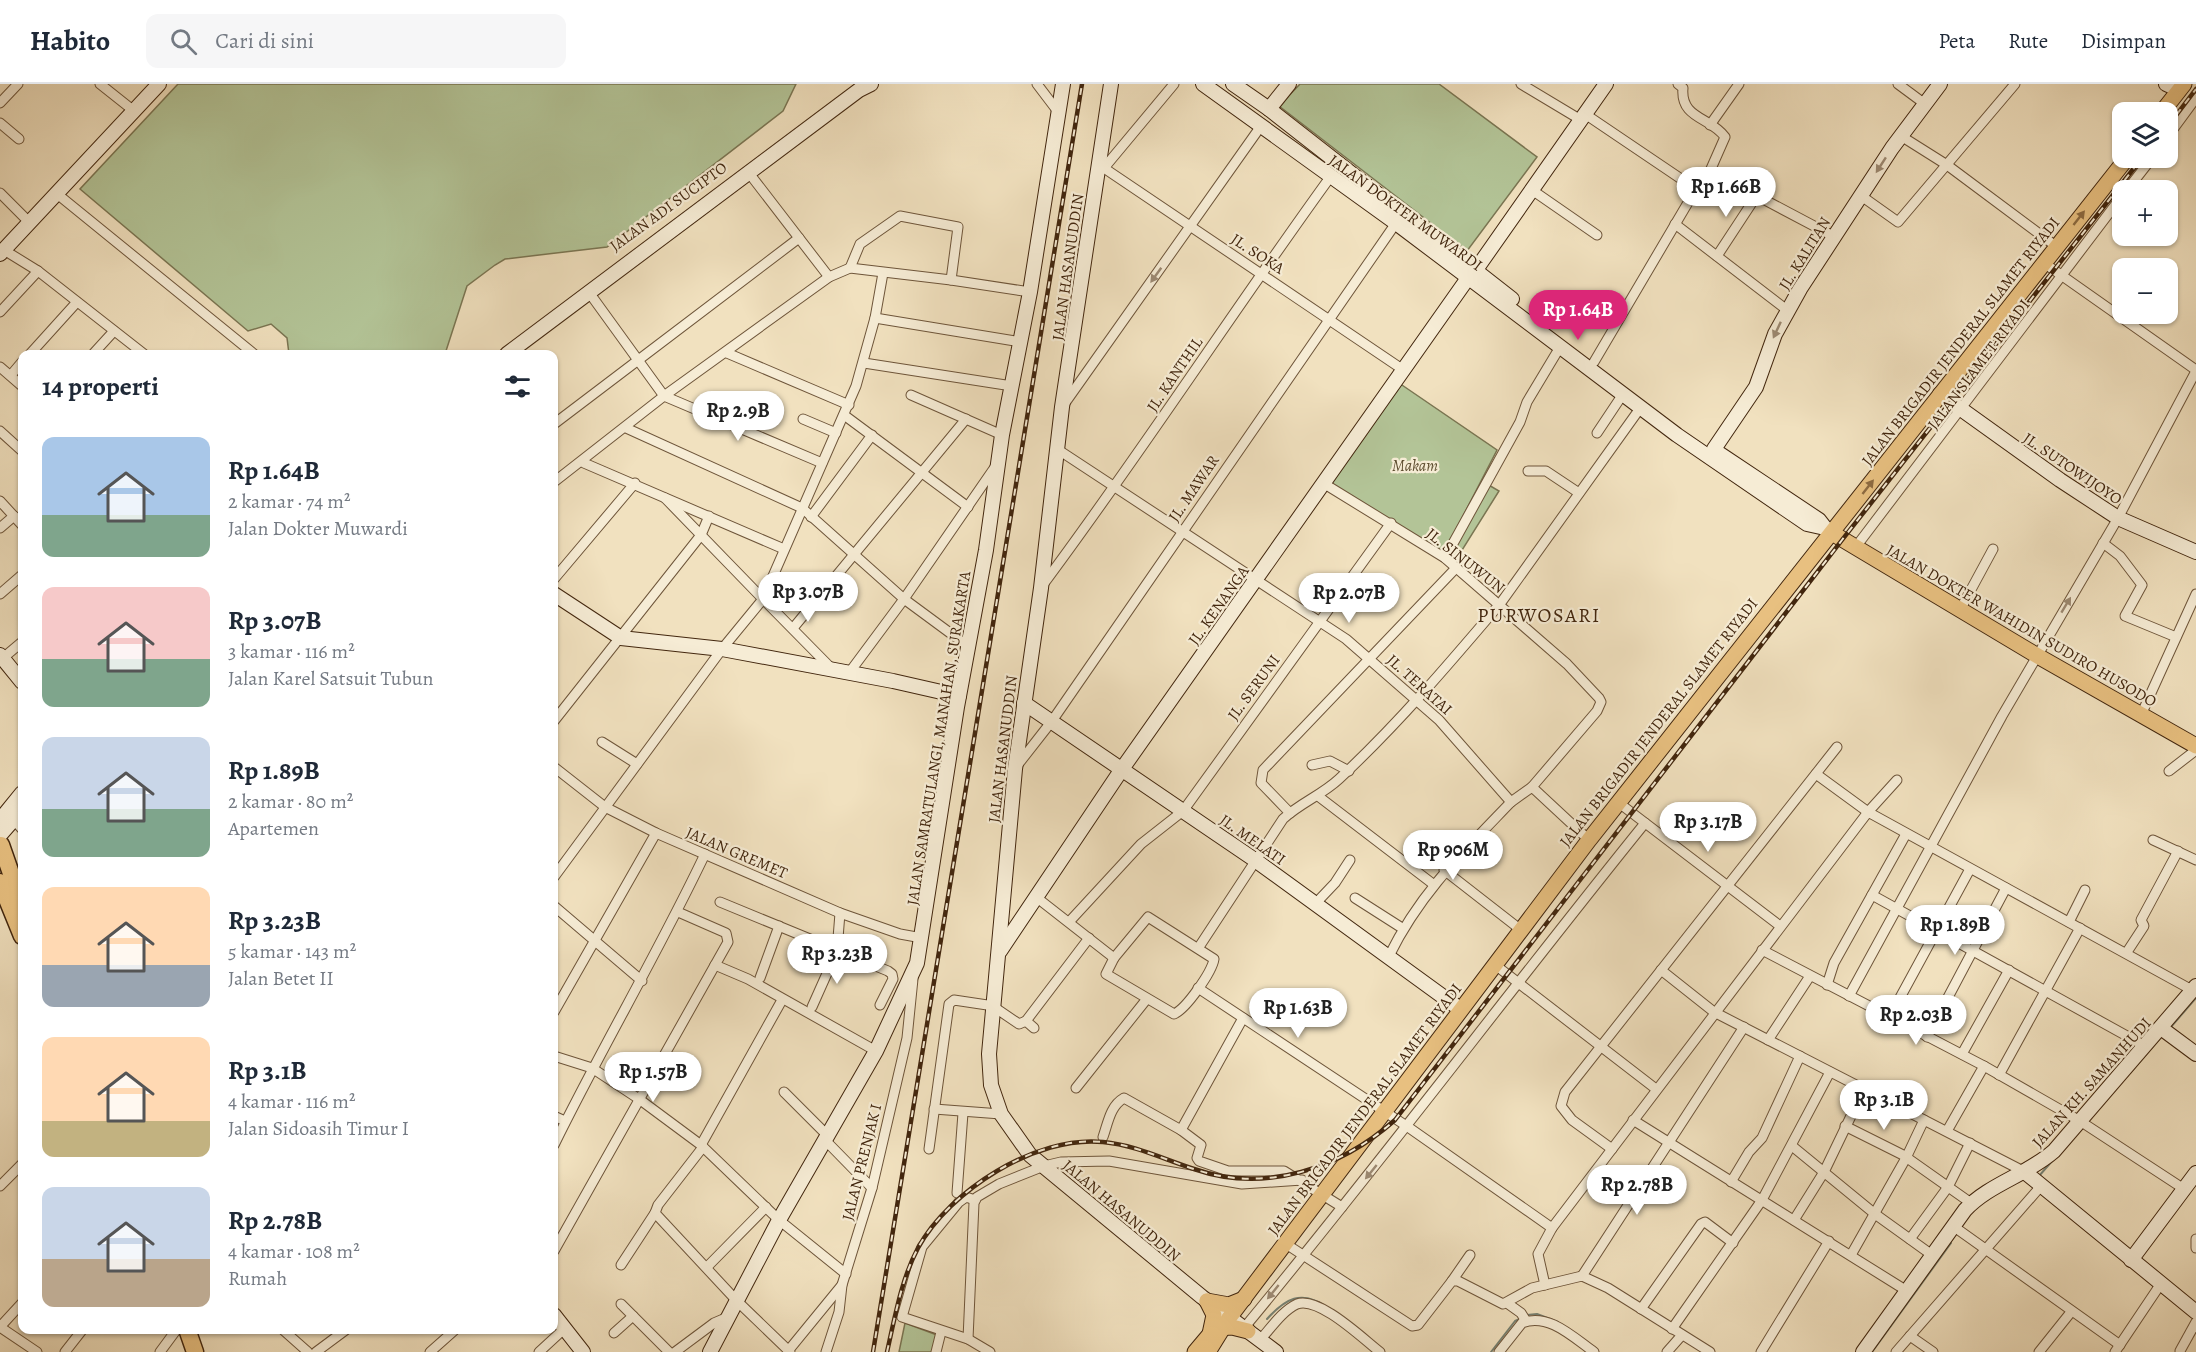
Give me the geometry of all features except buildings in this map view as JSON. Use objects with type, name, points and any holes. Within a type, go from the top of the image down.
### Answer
[{"type":"highway","points":[[0,840],[18,893]]},
{"type":"highway","points":[[0,882],[18,926]]},
{"type":"highway","points":[[179,1334],[185,1352]]},
{"type":"highway","points":[[190,1334],[195,1352]]},
{"type":"main road","points":[[2,252],[159,84]]},
{"type":"main road","name":"JALAN SAMRATULANGI, MANAHAN, SURAKARTA","points":[[710,1352],[779,1220],[876,1050],[913,976],[922,938],[1002,435],[1030,292],[1063,84]]},
{"type":"main road","name":"JALAN HASANUDDIN","points":[[1112,84],[1062,407],[1041,588],[1015,769],[989,1054],[991,1086],[1000,1114],[1024,1149],[1207,1301],[1220,1327]]},
{"type":"main road","name":"JALAN DOKTER MUWARDI","points":[[1203,84],[1261,126],[1333,172],[1714,449],[1819,520],[1828,530]]},
{"type":"main road","points":[[1216,84],[1319,157],[1333,172]]},
{"type":"main road","name":"JALAN DOKTER MUWARDI","points":[[1233,84],[1269,109],[1333,172],[1396,224],[1472,274],[1560,347],[1807,524],[1828,530]]},
{"type":"main road","points":[[1269,109],[1289,84]]},
{"type":"main road","points":[[1472,274],[1606,84]]},
{"type":"main road","name":"JL. KALITAN","points":[[1714,449],[1756,387],[1787,310],[1833,236],[1901,136],[1941,84]]},
{"type":"main road","name":"JALAN ADI SUCIPTO","points":[[512,350],[862,85]]},
{"type":"main road","name":"JALAN ADI SUCIPTO","points":[[504,350],[862,85]]},
{"type":"main road","points":[[2167,102],[2176,86]]},
{"type":"main road","name":"JALAN BRIGADIR JENDERAL SLAMET RIYADI","points":[[1220,1327],[1286,1244],[1494,964],[1828,530],[1940,394],[2119,168]]},
{"type":"main road","name":"JL. KENANGA","points":[[999,954],[1122,769],[1402,369],[1472,274]]},
{"type":"main road","name":"JL. SUTOWIJOYO","points":[[1940,394],[2060,480],[2118,518],[2196,552]]},
{"type":"main road","name":"JALAN DOKTER WAHIDIN SUDIRO HUSODO","points":[[1828,530],[2196,748]]},
{"type":"main road","points":[[558,597],[621,638],[722,649],[959,696]]},
{"type":"main road","points":[[1,656],[18,677]]},
{"type":"main road","name":"JL. MELATI","points":[[1024,703],[1255,860],[1460,1009]]},
{"type":"main road","points":[[0,840],[15,819]]},
{"type":"main road","name":"JALAN KH. SAMANHUDI","points":[[1863,1352],[1971,1203],[2034,1180],[2054,1151],[2084,1124],[2194,988]]},
{"type":"main road","points":[[2162,1029],[2196,1054]]},
{"type":"main road","points":[[2131,1260],[2196,1173]]},
{"type":"main road","points":[[2034,1180],[2160,1285],[2196,1312]]},
{"type":"main road","points":[[1207,1301],[1229,1305],[1244,1299]]},
{"type":"main road","points":[[1244,1299],[1241,1314],[1249,1331],[1276,1352]]},
{"type":"main road","points":[[1207,1301],[1220,1327]]},
{"type":"main road","points":[[558,1321],[583,1352]]},
{"type":"main road","points":[[1220,1327],[1249,1331]]},
{"type":"main road","points":[[1195,1352],[1220,1327]]},
{"type":"main road","points":[[1208,1352],[1220,1327]]},
{"type":"street","points":[[0,103],[18,84]]},
{"type":"street","points":[[100,84],[134,111]]},
{"type":"street","points":[[1037,84],[1059,113]]},
{"type":"street","points":[[1101,166],[1174,84]]},
{"type":"street","points":[[1521,84],[1583,117],[1696,189]]},
{"type":"street","points":[[1594,362],[1696,189],[1710,171],[1725,139],[1723,134],[1691,112],[1682,98],[1683,88],[1678,84]]},
{"type":"street","points":[[1710,125],[1739,84]]},
{"type":"street","points":[[1898,84],[1925,104]]},
{"type":"street","points":[[1860,195],[1898,222],[2014,84]]},
{"type":"street","points":[[2178,122],[2196,98]]},
{"type":"street","points":[[0,123],[19,139]]},
{"type":"street","points":[[1062,407],[1261,126]]},
{"type":"street","points":[[1901,136],[1947,165],[2057,247]]},
{"type":"street","name":"JL. SOKA","points":[[1101,166],[1402,369]]},
{"type":"street","points":[[2135,180],[2144,168]]},
{"type":"street","points":[[1710,171],[1833,236]]},
{"type":"street","name":"JL. KANTHIL","points":[[1041,588],[1115,488],[1261,273],[1333,172]]},
{"type":"street","points":[[752,177],[829,277]]},
{"type":"street","points":[[1532,190],[1596,235]]},
{"type":"street","points":[[0,193],[29,222]]},
{"type":"street","points":[[56,193],[249,350]]},
{"type":"street","points":[[1717,256],[1757,195]]},
{"type":"street","name":"JALAN SLAMET RIYADI","points":[[1855,548],[1963,410],[2112,210]]},
{"type":"street","points":[[850,268],[860,244],[900,216],[956,225],[959,228],[951,280]]},
{"type":"street","name":"JL. MAWAR","points":[[1015,769],[1052,721],[1396,224]]},
{"type":"street","points":[[1675,224],[1787,310]]},
{"type":"street","points":[[558,421],[799,238]]},
{"type":"street","points":[[2,252],[38,271],[139,350]]},
{"type":"street","points":[[1849,996],[2036,655],[2118,518],[2196,370],[2044,263]]},
{"type":"street","points":[[558,479],[664,396],[829,277],[850,268],[1030,292]]},
{"type":"street","points":[[0,312],[38,271]]},
{"type":"street","points":[[558,872],[722,649],[763,598],[849,405],[864,363],[883,273]]},
{"type":"street","points":[[588,291],[664,396],[822,463]]},
{"type":"street","points":[[34,350],[77,302]]},
{"type":"street","points":[[875,318],[1015,340]]},
{"type":"street","points":[[97,350],[114,331]]},
{"type":"street","points":[[1445,558],[1520,422],[1527,402],[1560,347]]},
{"type":"street","points":[[727,352],[849,405]]},
{"type":"street","points":[[864,363],[1012,386]]},
{"type":"street","points":[[0,367],[18,382]]},
{"type":"street","points":[[11,375],[18,367]]},
{"type":"street","points":[[1597,433],[1623,394]]},
{"type":"street","points":[[911,395],[1002,435]]},
{"type":"street","points":[[1199,947],[1255,860],[1290,813],[1318,796],[1349,771],[1417,700],[1500,604],[1641,407]]},
{"type":"street","points":[[844,415],[968,507]]},
{"type":"street","points":[[803,418],[836,433]]},
{"type":"street","points":[[794,627],[966,419]]},
{"type":"street","points":[[626,428],[802,508],[904,599],[965,644]]},
{"type":"street","points":[[0,431],[18,447]]},
{"type":"street","points":[[811,517],[872,435]]},
{"type":"street","name":"JL. TERATAI","points":[[1057,449],[1319,620],[1371,660],[1417,700],[1511,802]]},
{"type":"street","points":[[584,463],[784,549]]},
{"type":"street","points":[[849,673],[904,599],[998,463]]},
{"type":"street","points":[[1528,471],[1546,471],[1579,493]]},
{"type":"street","points":[[558,574],[634,483]]},
{"type":"street","name":"JL. SINUWUN","points":[[1323,483],[1445,558],[1567,664],[1601,702],[1598,711],[1532,787]]},
{"type":"street","points":[[662,495],[794,627],[832,669]]},
{"type":"street","points":[[0,501],[18,520]]},
{"type":"street","points":[[0,528],[14,516]]},
{"type":"street","points":[[558,716],[701,535],[709,516]]},
{"type":"street","name":"JL. SERUNI","points":[[1069,922],[1141,844],[1183,811],[1391,523]]},
{"type":"street","points":[[2103,543],[2120,556],[2142,585],[2125,616],[2176,637]]},
{"type":"street","points":[[1960,609],[1993,549]]},
{"type":"street","points":[[1290,813],[1261,783],[1263,770],[1371,660],[1456,568]]},
{"type":"street","points":[[0,594],[18,578]]},
{"type":"street","points":[[2141,715],[2196,594]]},
{"type":"street","points":[[1,656],[18,645]]},
{"type":"street","points":[[602,742],[637,764]]},
{"type":"street","points":[[1612,1149],[1572,1120],[1561,1106],[1565,1092],[1837,747]]},
{"type":"street","points":[[2169,771],[2196,748]]},
{"type":"street","points":[[1312,765],[1330,760],[1349,771]]},
{"type":"street","name":"JALAN GREMET","points":[[558,770],[605,807],[656,833],[840,913],[900,934],[922,938]]},
{"type":"street","points":[[1816,774],[1868,812],[1906,834],[2194,988]]},
{"type":"street","points":[[1545,1285],[1538,1254],[1552,1228],[1780,926],[1868,812],[1897,780]]},
{"type":"street","points":[[1389,956],[1402,928],[1432,884],[1511,802],[1532,787],[1589,840]]},
{"type":"street","points":[[1318,796],[1432,884]]},
{"type":"street","points":[[1618,803],[1780,926]]},
{"type":"street","points":[[1249,1331],[1302,1256],[1408,1127],[1516,982],[1645,823]]},
{"type":"street","points":[[558,1005],[656,833]]},
{"type":"street","points":[[1827,985],[1834,963],[1906,834]]},
{"type":"street","points":[[2153,840],[2195,857]]},
{"type":"street","points":[[2127,952],[2144,927],[2141,920],[2178,851]]},
{"type":"street","points":[[558,1136],[592,1068],[678,912],[705,854]]},
{"type":"street","points":[[1316,903],[1335,883],[1350,860]]},
{"type":"street","points":[[1889,1017],[1970,869]]},
{"type":"street","points":[[1444,870],[1521,930]]},
{"type":"street","points":[[1927,1037],[2006,888]]},
{"type":"street","points":[[2069,922],[2085,890]]},
{"type":"street","points":[[1872,895],[2145,1046]]},
{"type":"street","points":[[1036,897],[1114,958]]},
{"type":"street","points":[[1354,898],[1402,928]]},
{"type":"street","points":[[720,902],[892,974],[893,980],[880,1005]]},
{"type":"street","points":[[558,909],[642,981]]},
{"type":"street","points":[[558,1244],[728,942],[726,933],[678,912]]},
{"type":"street","points":[[812,1007],[837,951],[840,913]]},
{"type":"street","points":[[1148,917],[1199,947],[1215,961],[1198,988],[1179,1012],[1174,1014],[1146,1000],[1106,974],[1114,958],[1148,917]]},
{"type":"street","points":[[760,978],[779,926]]},
{"type":"street","points":[[1999,1075],[2080,928]]},
{"type":"street","points":[[929,1149],[950,1002],[954,1000],[994,1007],[1019,1024],[1026,1020],[1089,938]]},
{"type":"street","points":[[1762,950],[1984,1066],[2084,1124],[2184,1190]]},
{"type":"street","points":[[1494,964],[1599,1048],[1656,1089]]},
{"type":"street","points":[[715,965],[748,980],[876,1050]]},
{"type":"street","points":[[1661,970],[1714,1012],[1970,1143],[2034,1180],[1987,1250],[1896,1352]]},
{"type":"street","points":[[1962,1054],[2009,970]]},
{"type":"street","name":"JALAN PRENJAK I","points":[[826,1352],[839,1312],[842,1285],[872,1188],[907,1038],[913,976]]},
{"type":"street","points":[[1768,1040],[1810,976]]},
{"type":"street","points":[[1198,988],[1408,1127],[1552,1228]]},
{"type":"street","points":[[621,1264],[655,1213],[658,1204],[702,1146],[782,1000]]},
{"type":"street","points":[[1077,1088],[1146,1000]]},
{"type":"street","points":[[1181,1130],[1243,1018]]},
{"type":"street","points":[[1026,1020],[1034,1028]]},
{"type":"street","points":[[1452,1281],[1458,1281],[1497,1303],[1507,1303],[1532,1288],[1582,1275],[1744,1028]]},
{"type":"street","points":[[1731,1182],[1749,1152],[1762,1138],[1800,1056]]},
{"type":"street","points":[[558,1057],[592,1068],[639,1099],[702,1146],[779,1220],[846,1274]]},
{"type":"street","points":[[1947,1131],[1984,1066]]},
{"type":"street","points":[[1672,1329],[1762,1200],[1830,1072]]},
{"type":"street","points":[[1794,1220],[1824,1172],[1864,1089]]},
{"type":"street","points":[[784,1092],[872,1188]]},
{"type":"street","points":[[1103,1137],[1117,1102],[1124,1098],[1181,1130],[1201,1145],[1197,1158],[1203,1163],[1239,1172],[1281,1170],[1302,1180],[1342,1207]]},
{"type":"street","points":[[934,1110],[1000,1114]]},
{"type":"street","points":[[957,1193],[963,1113]]},
{"type":"street","points":[[558,1118],[565,1121]]},
{"type":"street","points":[[1634,1120],[1907,1292]]},
{"type":"street","points":[[1851,1255],[1906,1158],[1924,1120]]},
{"type":"street","points":[[1845,1126],[1906,1158],[1971,1203]]},
{"type":"street","points":[[1910,1239],[1948,1187],[1970,1143]]},
{"type":"street","points":[[1792,1146],[1875,1214],[1932,1256]]},
{"type":"street","points":[[975,1200],[999,1184],[1044,1166],[1062,1162],[1109,1161],[1242,1184],[1302,1180]]},
{"type":"street","points":[[0,1186],[18,1168]]},
{"type":"street","points":[[975,1200],[966,1197],[959,1202],[929,1237],[918,1258],[903,1318],[969,1340],[990,1352]]},
{"type":"street","points":[[969,1340],[975,1200]]},
{"type":"street","points":[[706,1267],[766,1207]]},
{"type":"street","points":[[655,1213],[736,1300],[789,1351],[842,1285]]},
{"type":"street","points":[[1641,1309],[1701,1224],[1706,1222],[1733,1243]]},
{"type":"street","points":[[1953,1226],[2117,1348],[2160,1285]]},
{"type":"street","points":[[2196,1239],[2196,1248]]},
{"type":"street","points":[[1761,1352],[1829,1241]]},
{"type":"street","points":[[1286,1244],[1412,1326],[1418,1325],[1470,1255]]},
{"type":"street","points":[[1582,1275],[1710,1352]]},
{"type":"street","points":[[1249,1331],[1280,1317],[1293,1307],[1308,1303],[1336,1318],[1380,1352]]},
{"type":"street","points":[[1507,1303],[1524,1318],[1551,1323],[1587,1350]]},
{"type":"street","points":[[621,1304],[669,1352]]},
{"type":"street","points":[[18,1307],[0,1327],[37,1352]]},
{"type":"street","points":[[2039,1352],[2071,1312]]},
{"type":"street","points":[[614,1333],[633,1316]]},
{"type":"street","points":[[675,1352],[714,1323],[728,1317]]},
{"type":"street","points":[[1499,1352],[1524,1318]]},
{"type":"street","points":[[2180,1351],[2196,1322]]},
{"type":"street","points":[[538,1352],[564,1329]]},
{"type":"street","points":[[936,1352],[941,1332]]},
{"type":"street","points":[[65,1352],[79,1334]]},
{"type":"street","points":[[160,1352],[173,1334]]},
{"type":"street","points":[[288,1334],[308,1352]]},
{"type":"street","points":[[316,1352],[340,1334]]},
{"type":"street","points":[[430,1352],[450,1334]]},
{"type":"street","points":[[1667,1352],[1682,1335]]},
{"type":"street","points":[[1910,1336],[1933,1352]]},
{"type":"green space","points":[[178,84],[796,84],[783,111],[607,247],[505,259],[467,286],[446,350],[288,350],[287,338],[271,324],[248,331],[80,189]]},
{"type":"green space","points":[[1300,84],[1439,84],[1537,157],[1467,251],[1279,106]]},
{"type":"green space","name":"Makam","points":[[1399,383],[1497,450],[1444,553],[1328,482]]},
{"type":"green space","name":"Makam","points":[[1487,484],[1499,491],[1454,563],[1447,558]]},
{"type":"green space","points":[[905,1323],[937,1335],[933,1352],[899,1352]]},
{"type":"waterway","points":[[2170,1028],[2196,998]]},
{"type":"waterway","points":[[2130,1073],[2162,1036]]},
{"type":"waterway","points":[[2039,1176],[2053,1160]]},
{"type":"waterway","points":[[1872,1352],[1951,1243]]},
{"type":"waterway","points":[[1267,1319],[1280,1306],[1294,1299],[1309,1298],[1327,1307]]},
{"type":"waterway","points":[[1527,1315],[1537,1314],[1558,1322]]},
{"type":"waterway","points":[[1491,1352],[1515,1321],[1522,1318]]},
{"type":"railway","points":[[873,1352],[1082,84]]},
{"type":"railway","points":[[2178,113],[2196,89]]},
{"type":"railway","points":[[887,1352],[907,1273],[918,1248],[932,1227],[972,1188],[1023,1157],[1077,1142],[1103,1142],[1138,1149],[1221,1176],[1248,1179],[1275,1177],[1301,1172],[1327,1163],[1374,1137],[1395,1120],[1842,540],[2134,168]]},
{"type":"district","name":"PURWOSARI","points":[[1539,615]]}]
